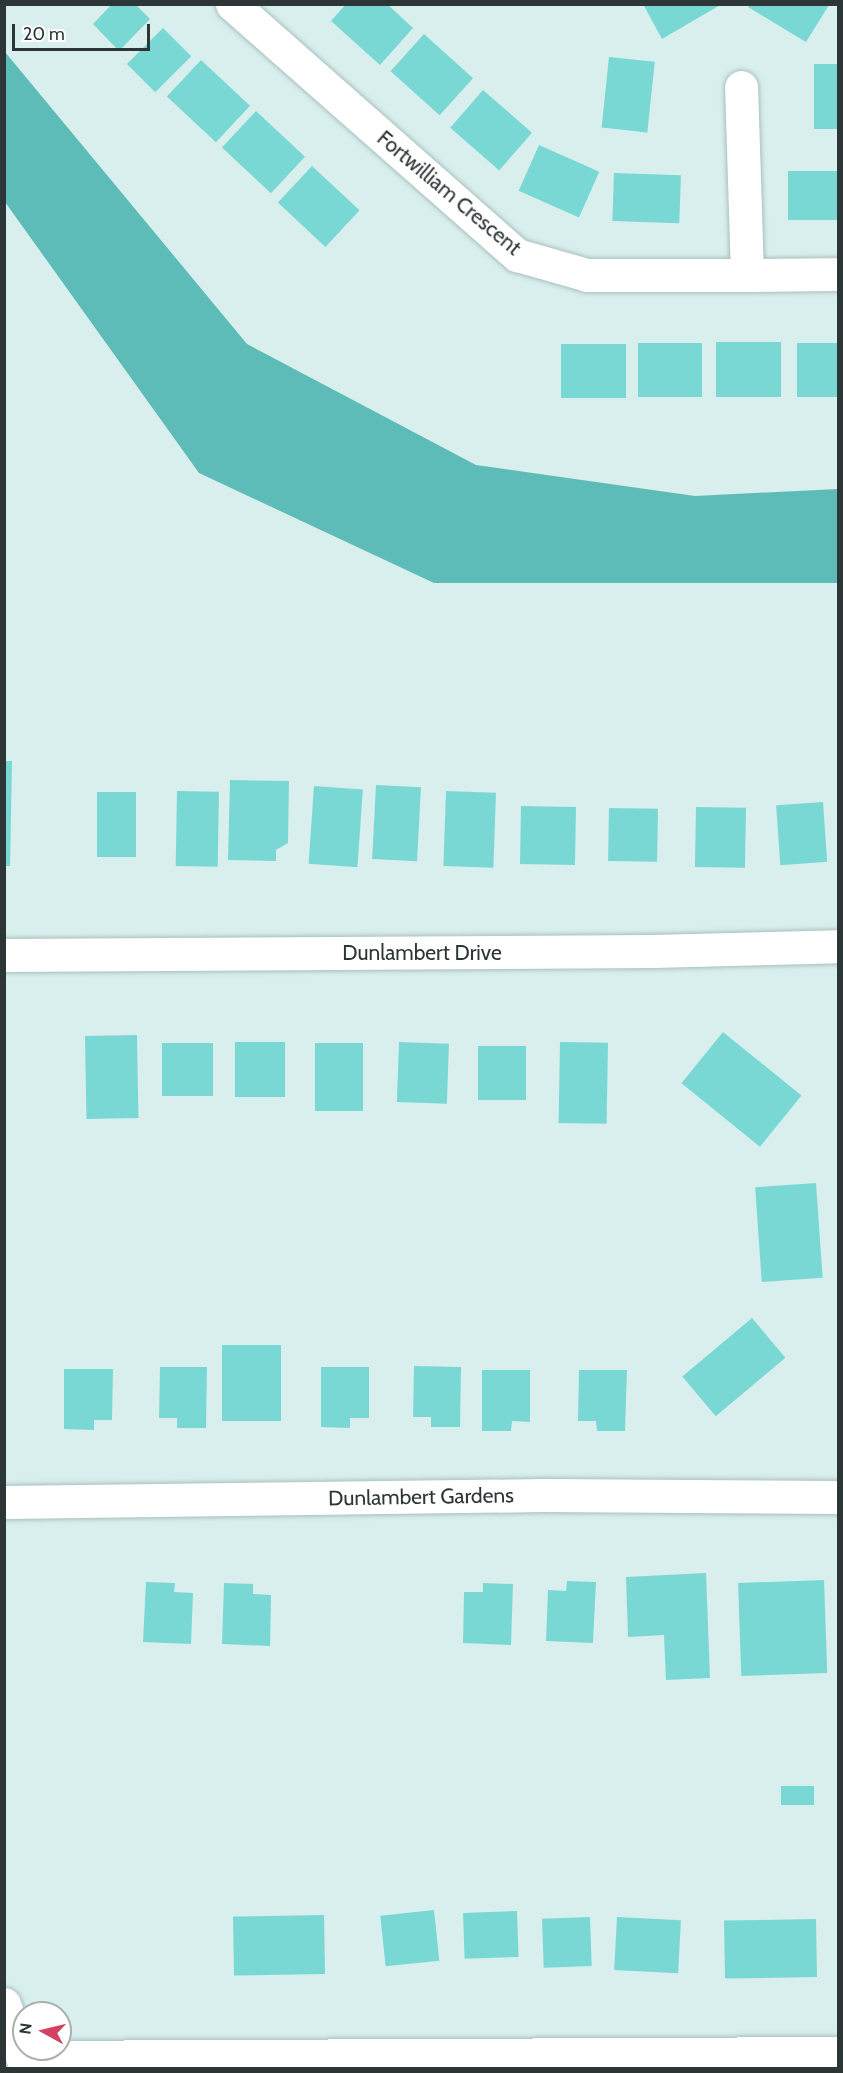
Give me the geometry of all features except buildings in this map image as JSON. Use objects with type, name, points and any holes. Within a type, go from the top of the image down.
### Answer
[{"type":"street","name":"Fortwilliam Crescent","points":[[232,4],[517,255],[587,275],[838,274]]},
{"type":"street","points":[[741,87],[747,275]]},
{"type":"street","name":"Dunlambert Drive","points":[[4,955],[653,951],[838,946]]},
{"type":"street","name":"Dunlambert Gardens","points":[[4,1502],[544,1496],[838,1497]]},
{"type":"street","points":[[4,2004],[24,2063],[838,2053]]},
{"type":"shaded area","points":[[5,52],[247,344],[476,465],[695,496],[838,489],[838,583],[434,583],[199,473],[5,202]]}]
